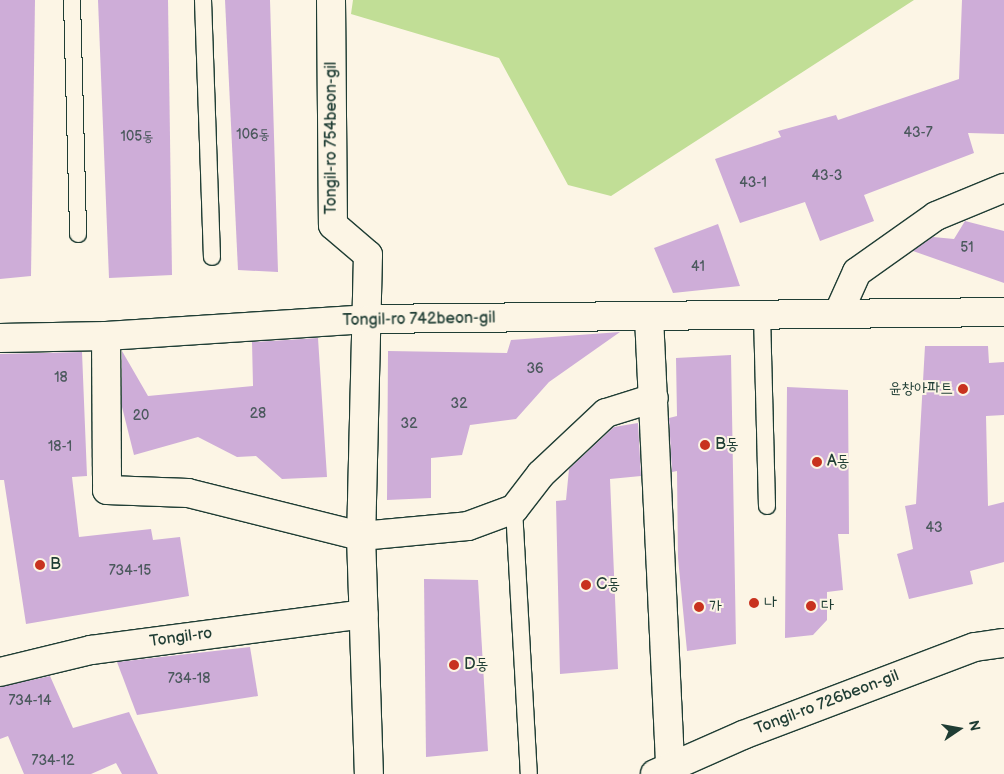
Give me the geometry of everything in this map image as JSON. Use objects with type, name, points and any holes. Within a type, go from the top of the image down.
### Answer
[{"type":"street","name":"Tongil-ro 754beon-gil","points":[[332,0],[333,225],[368,255],[370,319],[360,536],[369,774]]},
{"type":"street","points":[[838,314],[857,272],[936,216],[1004,188]]},
{"type":"street","name":"Tongil-ro 742beon-gil","points":[[0,338],[106,336],[370,319],[1004,312]]},
{"type":"street","points":[[650,316],[654,398],[662,771]]},
{"type":"street","points":[[106,336],[106,490],[188,493],[360,536],[468,526],[514,509],[541,474],[606,413],[654,398]]},
{"type":"street","name":"Tongil-ro","points":[[0,672],[91,650],[364,614]]},
{"type":"street","name":"Tongil-ro 726beon-gil","points":[[662,771],[975,647],[1004,643]]},
{"type":"lane","points":[[72,0],[78,234]]},
{"type":"lane","points":[[202,0],[212,257]]},
{"type":"lane","points":[[762,315],[767,506]]},
{"type":"lane","points":[[514,509],[529,774]]},
{"type":"green space","points":[[353,0],[914,0],[611,196],[568,185],[499,58],[351,14]]},
{"type":"building","points":[[0,0],[35,0],[31,276],[0,279]]},
{"type":"building","points":[[98,0],[168,0],[172,275],[109,278]]},
{"type":"building","points":[[225,0],[270,0],[278,272],[238,270]]},
{"type":"building","points":[[962,0],[1004,0],[1004,134],[968,133],[974,153],[864,195],[874,221],[820,241],[805,202],[740,223],[715,159],[781,137],[778,131],[836,115],[838,120],[959,79]]},
{"type":"building","points":[[965,221],[1004,231],[1004,283],[913,251],[933,237],[954,239]]},
{"type":"building","points":[[718,224],[740,286],[673,293],[654,248]]},
{"type":"building","points":[[620,332],[549,382],[516,419],[470,425],[462,455],[431,458],[431,498],[387,500],[388,351],[507,353],[511,340]]},
{"type":"building","points":[[318,338],[327,477],[282,479],[256,456],[237,457],[198,437],[134,455],[122,407],[122,351],[148,396],[253,386],[252,342]]},
{"type":"building","points":[[925,346],[988,346],[989,363],[1004,362],[1004,415],[986,416],[988,506],[1004,502],[1004,562],[970,571],[973,584],[909,599],[897,554],[913,549],[905,506],[916,504]]},
{"type":"building","points":[[82,352],[87,476],[72,477],[79,537],[151,529],[153,540],[180,537],[189,596],[26,624],[4,480],[0,480],[0,354]]},
{"type":"building","name":"B동","points":[[731,355],[736,644],[687,651],[678,558],[677,471],[672,472],[669,418],[677,416],[676,358]]},
{"type":"building","name":"A동","points":[[787,387],[848,390],[849,534],[838,534],[843,590],[827,592],[827,620],[813,635],[785,638]]},
{"type":"building","name":"C동","points":[[638,423],[641,476],[610,479],[618,669],[560,674],[556,501],[566,500],[569,469],[614,427]]},
{"type":"building","name":"D동","points":[[424,579],[478,580],[488,751],[426,757]]},
{"type":"building","points":[[250,647],[258,696],[137,715],[117,662]]},
{"type":"building","points":[[50,676],[73,728],[129,712],[158,774],[122,774],[116,763],[91,774],[24,774],[8,736],[0,739],[0,687]]},
{"type":"place","name":"윤창아파트","points":[[963,389]]},
{"type":"place","name":"B동","points":[[705,445]]},
{"type":"place","name":"A동","points":[[817,462]]},
{"type":"place","name":"B","points":[[40,565]]},
{"type":"place","name":"C동","points":[[586,585]]},
{"type":"place","name":"나","points":[[754,603]]},
{"type":"place","name":"다","points":[[811,606]]},
{"type":"place","name":"가","points":[[699,607]]},
{"type":"place","name":"D동","points":[[454,665]]}]
